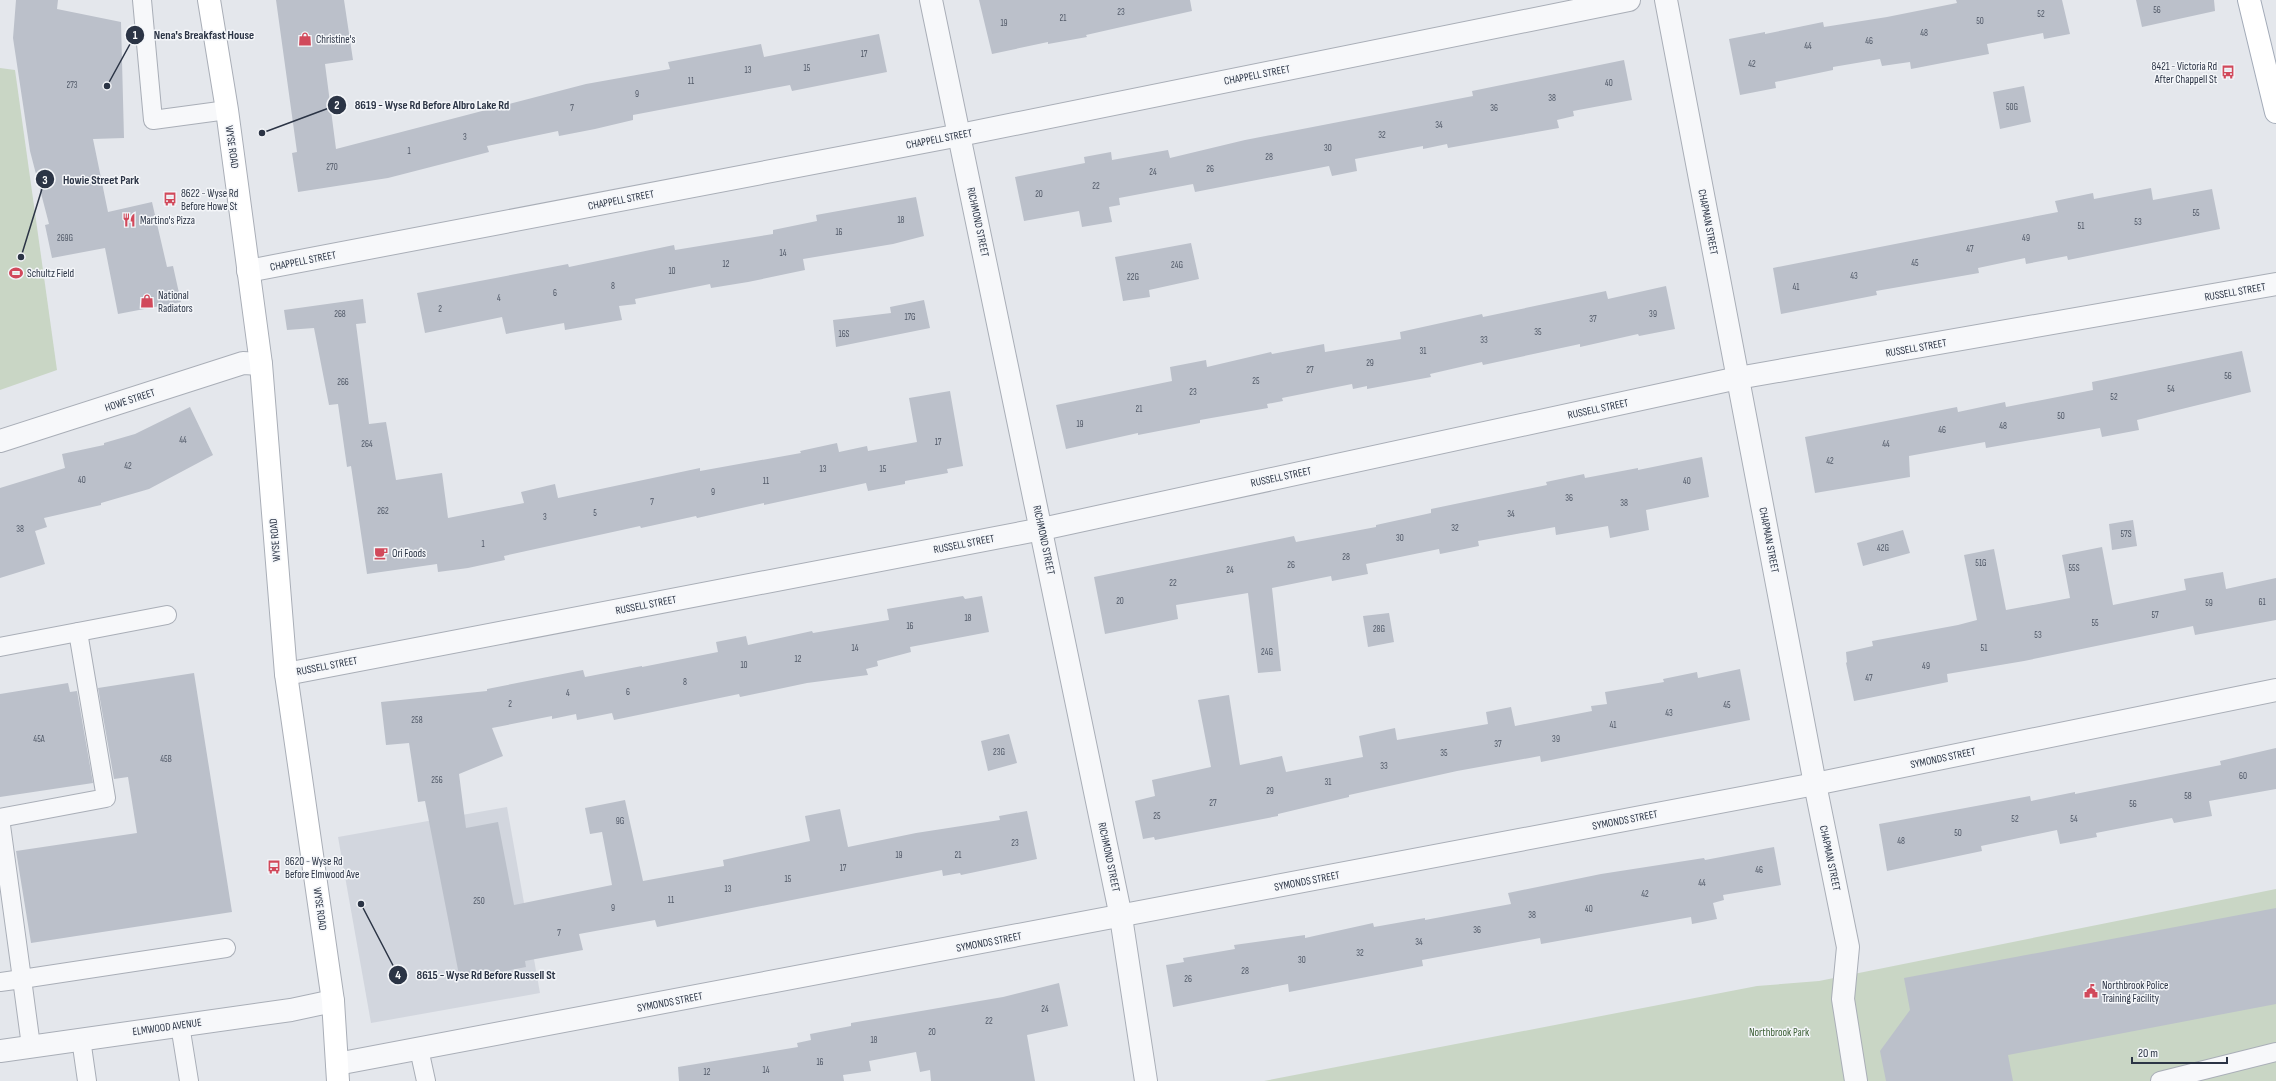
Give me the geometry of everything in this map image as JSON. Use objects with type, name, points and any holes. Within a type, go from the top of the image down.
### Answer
[{"type":"main road","name":"WYSE ROAD","points":[[209,0],[227,110],[261,364],[286,674],[333,1001],[337,1072]]},
{"type":"main road","points":[[2249,0],[2276,112]]},
{"type":"street","name":"RICHMOND STREET","points":[[931,0],[1042,529],[1121,916],[1146,1081]]},
{"type":"street","name":"CHAPPELL STREET","points":[[248,271],[960,134],[1629,0]]},
{"type":"street","name":"CHAPMAN STREET","points":[[1666,0],[1815,784],[1848,947],[1843,999],[1856,1081]]},
{"type":"street","name":"RUSSELL STREET","points":[[286,674],[1042,529],[1738,378],[2276,284]]},
{"type":"street","name":"HOWE STREET","points":[[0,441],[243,363],[261,364]]},
{"type":"street","name":"SYMONDS STREET","points":[[337,1072],[420,1049],[1815,784],[2276,690]]},
{"type":"street","name":"ELMWOOD AVENUE","points":[[0,1051],[291,1010],[333,1001]]},
{"type":"lane","points":[[142,0],[153,120],[227,110]]},
{"type":"lane","points":[[0,647],[167,615]]},
{"type":"lane","points":[[31,1046],[0,818],[106,798],[78,632]]},
{"type":"lane","points":[[0,982],[226,948]]},
{"type":"lane","points":[[180,1025],[189,1081]]},
{"type":"lane","points":[[81,1039],[88,1081]]},
{"type":"lane","points":[[420,1049],[426,1081]]},
{"type":"lane","points":[[2160,1081],[2276,1052]]},
{"type":"shaded area","points":[[507,807],[540,993],[371,1023],[338,837]]},
{"type":"green space","points":[[0,68],[15,70],[57,370],[0,390]]},
{"type":"green space","name":"Northbrook Park","points":[[2276,889],[2276,1081],[1264,1081],[1757,986],[1819,981]]},
{"type":"building","points":[[16,0],[58,0],[57,9],[121,22],[124,138],[93,139],[108,212],[152,202],[167,267],[173,266],[181,302],[118,314],[105,248],[52,258],[45,225],[49,224],[30,151],[13,38]]},
{"type":"building","points":[[276,0],[344,0],[353,60],[325,64],[336,149],[586,84],[670,69],[668,62],[761,44],[764,57],[879,34],[887,72],[792,91],[790,85],[633,115],[633,120],[595,129],[559,136],[558,131],[487,146],[489,152],[388,178],[298,192],[292,153],[297,152]]},
{"type":"building","points":[[979,0],[1190,0],[1192,11],[1086,35],[1087,37],[1048,44],[1048,42],[992,54]]},
{"type":"building","points":[[1956,0],[2062,0],[2070,34],[2044,39],[2043,33],[1987,44],[1989,54],[1911,69],[1910,62],[1882,66],[1880,59],[1833,67],[1833,70],[1775,82],[1776,88],[1740,95],[1729,39],[1765,32],[1765,34],[1823,22],[1824,27],[1887,17],[1957,3]]},
{"type":"building","points":[[2136,0],[2214,0],[2215,11],[2142,27]]},
{"type":"building","points":[[1624,60],[1632,100],[1573,111],[1574,116],[1557,120],[1559,128],[1448,148],[1447,144],[1423,149],[1423,146],[1355,159],[1357,171],[1332,176],[1329,166],[1195,192],[1193,184],[1119,198],[1120,205],[1109,207],[1112,222],[1082,227],[1079,211],[1024,221],[1015,177],[1085,163],[1084,157],[1111,152],[1112,160],[1168,150],[1170,158],[1245,140],[1473,96],[1472,91]]},
{"type":"building","points":[[2024,86],[2031,122],[2000,129],[1993,92]]},
{"type":"building","points":[[2151,188],[2153,200],[2212,189],[2220,229],[2068,260],[2067,256],[2026,264],[2025,258],[1978,268],[1979,273],[1876,291],[1877,295],[1781,314],[1773,268],[2058,212],[2055,201],[2093,193],[2094,199]]},
{"type":"building","points":[[916,197],[924,236],[893,244],[803,259],[805,270],[748,282],[711,288],[710,284],[635,299],[636,304],[619,306],[622,320],[565,330],[564,323],[506,334],[502,317],[425,333],[417,293],[568,264],[569,267],[674,245],[675,250],[773,234],[773,230],[817,221],[816,215]]},
{"type":"building","points":[[1191,243],[1199,279],[1149,290],[1150,297],[1123,301],[1115,257]]},
{"type":"building","points":[[1666,286],[1675,329],[1639,336],[1638,334],[1580,347],[1580,344],[1483,365],[1482,362],[1430,374],[1431,377],[1367,389],[1367,386],[1353,389],[1352,384],[1282,398],[1283,401],[1267,404],[1268,408],[1200,420],[1200,423],[1138,435],[1138,433],[1066,449],[1056,405],[1172,381],[1170,367],[1206,360],[1207,367],[1271,352],[1272,354],[1324,344],[1325,352],[1401,339],[1400,332],[1482,314],[1483,317],[1606,291],[1608,299]]},
{"type":"building","points":[[363,299],[366,323],[356,324],[369,424],[386,422],[396,480],[442,473],[448,518],[524,503],[521,492],[555,484],[558,498],[700,468],[700,471],[801,453],[800,451],[837,443],[839,452],[867,446],[868,451],[917,442],[909,398],[950,391],[963,466],[947,469],[948,473],[905,481],[905,484],[868,491],[866,483],[697,518],[696,516],[641,528],[640,526],[504,556],[505,560],[468,568],[438,572],[437,564],[367,574],[351,466],[347,467],[338,404],[329,405],[314,328],[287,330],[284,310]]},
{"type":"building","points":[[924,300],[930,328],[836,347],[833,320],[891,313],[890,307]]},
{"type":"building","points":[[2242,351],[2251,392],[2137,420],[2139,430],[2102,437],[2100,428],[1986,448],[1985,442],[1909,456],[1910,477],[1815,493],[1805,437],[1957,407],[1958,412],[2005,402],[2006,407],[2093,390],[2092,382]]},
{"type":"building","points":[[190,407],[213,455],[149,489],[101,503],[101,505],[44,518],[47,527],[35,531],[45,564],[0,578],[0,488],[65,468],[62,454],[104,445],[104,443],[135,434]]},
{"type":"building","points":[[1702,457],[1709,497],[1646,510],[1649,530],[1610,538],[1608,526],[1556,535],[1555,527],[1478,541],[1479,546],[1440,554],[1439,549],[1366,564],[1368,574],[1332,581],[1331,576],[1272,588],[1281,671],[1258,673],[1248,593],[1176,605],[1178,619],[1105,634],[1094,577],[1294,536],[1296,542],[1376,527],[1376,525],[1431,513],[1431,509],[1547,485],[1546,482],[1584,474],[1585,478],[1638,468],[1638,470]]},
{"type":"building","points":[[2133,520],[2137,546],[2112,550],[2109,524]]},
{"type":"building","points":[[1903,530],[1910,553],[1863,566],[1857,543]]},
{"type":"building","points":[[2102,547],[2113,605],[2186,590],[2184,579],[2223,572],[2226,589],[2276,578],[2276,620],[2195,635],[2193,626],[2024,661],[1947,674],[1948,682],[1854,701],[1846,663],[1846,652],[1873,646],[1872,641],[1977,620],[1964,555],[1994,549],[2006,610],[2070,598],[2062,555]]},
{"type":"building","points":[[963,596],[965,599],[982,596],[989,632],[910,647],[911,652],[877,661],[878,666],[866,669],[868,675],[807,683],[740,697],[739,694],[614,720],[612,713],[577,720],[576,714],[552,719],[552,716],[492,728],[503,756],[459,774],[466,828],[498,822],[514,905],[612,885],[602,832],[590,834],[585,808],[625,800],[643,881],[724,866],[723,860],[810,841],[805,816],[840,809],[848,847],[916,833],[1000,820],[999,816],[1027,811],[1037,859],[961,875],[960,873],[943,876],[942,870],[657,927],[655,920],[579,934],[583,950],[525,961],[526,967],[460,980],[425,801],[418,802],[409,743],[386,745],[381,702],[487,691],[487,689],[583,670],[585,677],[642,667],[718,652],[716,642],[746,636],[748,645],[812,631],[813,633],[889,620],[887,609]]},
{"type":"building","points":[[1389,613],[1394,642],[1368,647],[1363,616]]},
{"type":"building","points":[[1740,669],[1750,720],[1541,762],[1540,756],[1457,771],[1349,795],[1349,797],[1278,814],[1278,816],[1155,840],[1154,837],[1143,839],[1135,801],[1155,796],[1152,780],[1211,767],[1198,700],[1229,695],[1240,765],[1282,756],[1286,772],[1363,757],[1359,736],[1395,728],[1397,740],[1488,724],[1486,712],[1511,707],[1515,726],[1592,711],[1591,706],[1607,704],[1605,692],[1664,682],[1663,679],[1697,672],[1698,678]]},
{"type":"building","points":[[194,673],[232,912],[31,943],[16,851],[137,833],[128,777],[114,779],[98,688]]},
{"type":"building","points":[[68,683],[70,692],[77,691],[93,783],[0,797],[0,694]]},
{"type":"building","points":[[1009,734],[1017,763],[988,771],[981,741]]},
{"type":"building","points":[[2276,748],[2276,789],[2209,801],[2212,816],[2174,823],[2172,818],[2096,833],[2097,837],[2060,844],[2057,830],[1981,846],[1982,851],[1887,871],[1879,824],[2030,796],[2031,801],[2075,792],[2075,794],[2221,765],[2220,761]]},
{"type":"building","points":[[1774,847],[1781,885],[1723,895],[1724,900],[1713,903],[1717,919],[1692,924],[1691,917],[1541,944],[1540,938],[1422,960],[1423,966],[1289,992],[1288,984],[1173,1007],[1166,965],[1184,962],[1183,958],[1235,949],[1234,945],[1305,935],[1305,938],[1373,923],[1374,927],[1425,918],[1425,920],[1511,904],[1508,893],[1601,874],[1704,858],[1705,860]]},
{"type":"building","name":"Northbrook Police Training Facility","points":[[2276,908],[2276,1004],[2008,1055],[2013,1081],[1886,1081],[1880,1051],[1910,1010],[1904,978]]},
{"type":"building","points":[[1059,983],[1068,1026],[1027,1035],[1035,1081],[931,1081],[930,1070],[920,1072],[916,1052],[869,1061],[871,1071],[843,1075],[844,1081],[679,1081],[678,1067],[798,1047],[797,1043],[811,1040],[810,1034],[851,1026],[851,1023],[1003,997]]},
{"type":"place","name":"Christine's","points":[[305,39]]},
{"type":"place","name":"8421 - Victoria Rd After Chappell St","points":[[2228,72]]},
{"type":"place","name":"Nena's Breakfast House","points":[[107,86]]},
{"type":"place","name":"8619 - Wyse Rd Before Albro Lake Rd","points":[[262,133]]},
{"type":"place","name":"8622 - Wyse Rd Before Howe St","points":[[170,199]]},
{"type":"place","name":"Martino's Pizza","points":[[129,220]]},
{"type":"place","name":"Howie Street Park","points":[[21,257]]},
{"type":"place","name":"Schultz Field","points":[[16,273]]},
{"type":"place","name":"National Radiators","points":[[147,301]]},
{"type":"place","name":"Ori Foods","points":[[381,553]]},
{"type":"place","name":"8620 - Wyse Rd Before Elmwood Ave","points":[[274,867]]},
{"type":"place","name":"8615 - Wyse Rd Before Russell St","points":[[361,904]]},
{"type":"place","name":"Northbrook Police Training Facility","points":[[2091,991]]}]
